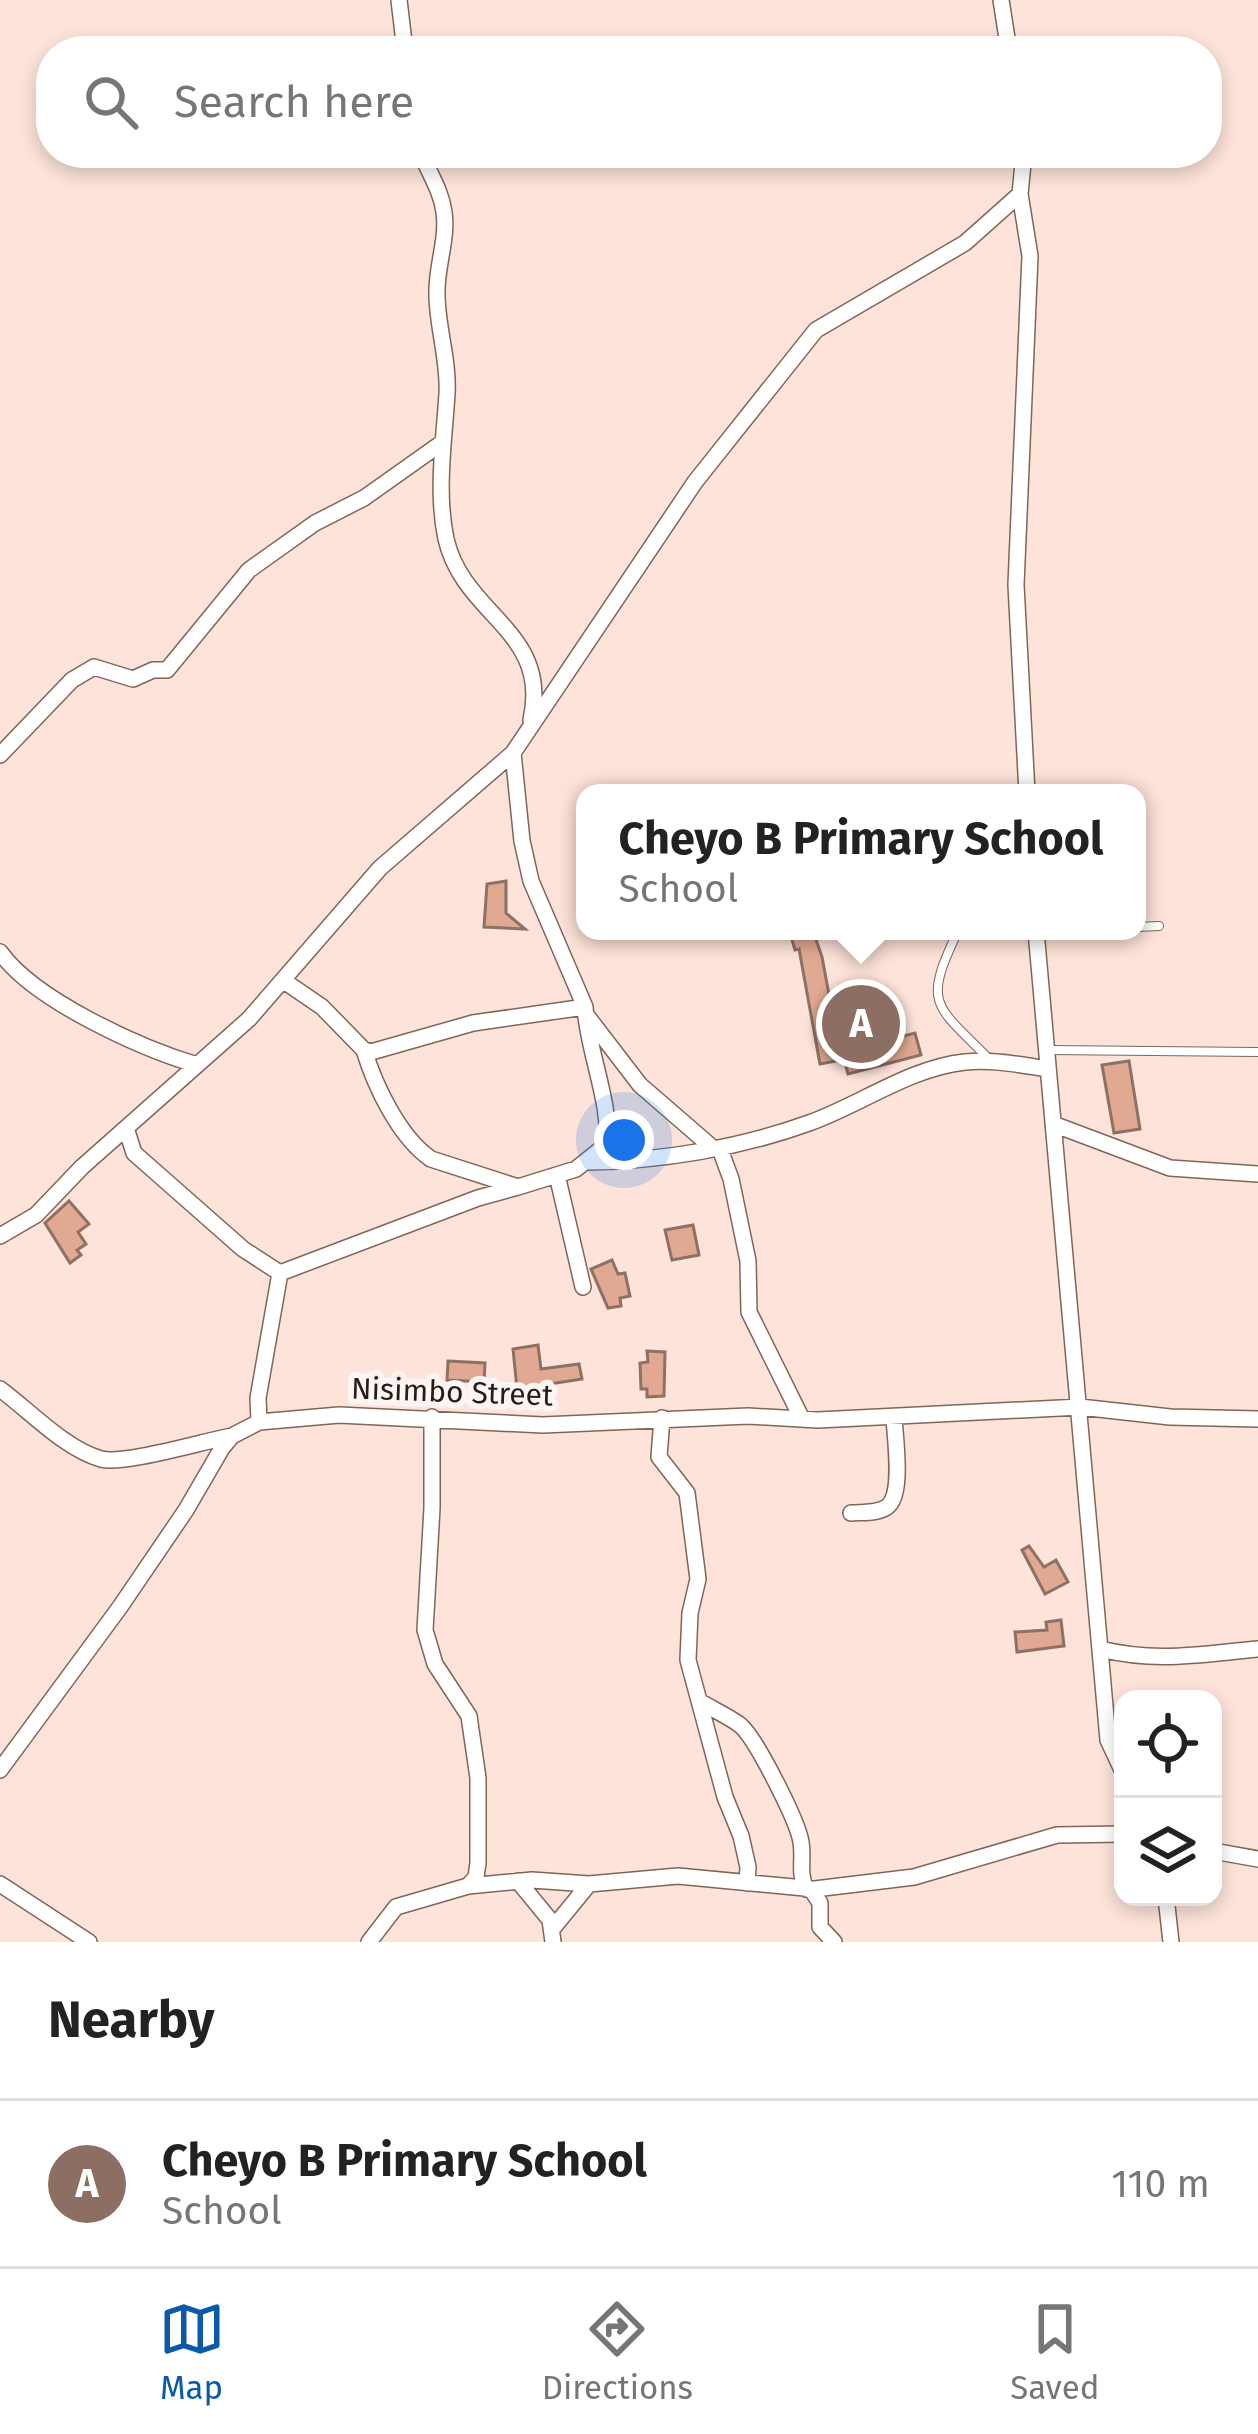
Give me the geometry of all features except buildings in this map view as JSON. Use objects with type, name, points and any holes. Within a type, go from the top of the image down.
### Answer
[{"type":"street","points":[[399,0],[403,36]]},
{"type":"street","points":[[1001,0],[1007,36]]},
{"type":"street","points":[[428,168],[445,216],[436,291],[448,385],[443,518],[451,554],[474,593],[528,656],[536,698],[530,728]]},
{"type":"street","points":[[1023,168],[1020,194],[1030,256],[1016,585],[1027,784]]},
{"type":"street","points":[[0,1236],[36,1214],[249,1019],[380,868],[513,753],[695,482],[816,330],[964,243],[1020,194]]},
{"type":"street","points":[[0,754],[62,690],[94,667],[133,679],[173,666],[249,569],[443,442]]},
{"type":"street","points":[[513,753],[531,881],[585,1011],[608,1134],[606,1145],[589,1162]]},
{"type":"street","points":[[1037,940],[1108,1740],[1114,1753]]},
{"type":"street","points":[[0,952],[37,989],[138,1042],[196,1065]]},
{"type":"street","points":[[284,981],[322,1007],[364,1051],[371,1073],[419,1150],[431,1159],[518,1187]]},
{"type":"street","points":[[364,1051],[472,1023],[585,1011]]},
{"type":"street","points":[[585,1011],[640,1085],[717,1149],[742,1227],[749,1312],[802,1419]]},
{"type":"street","points":[[280,1274],[478,1198],[589,1162],[717,1149],[806,1124],[961,1062],[1048,1069]]},
{"type":"street","points":[[1053,1124],[1170,1168],[1258,1174]]},
{"type":"street","points":[[126,1128],[134,1153],[243,1249],[280,1274]]},
{"type":"street","points":[[557,1175],[583,1287]]},
{"type":"street","points":[[260,1422],[258,1398],[280,1274]]},
{"type":"street","name":"Nisimbo Street","points":[[0,1389],[80,1449],[101,1459],[139,1458],[232,1436],[260,1422],[339,1415],[543,1424],[662,1418],[894,1418],[1080,1407],[1170,1417],[1258,1419]]},
{"type":"street","points":[[432,1417],[425,1630],[435,1664],[469,1717],[475,1743],[478,1863],[469,1886]]},
{"type":"street","points":[[662,1418],[659,1457],[687,1492],[698,1579],[690,1613],[688,1660],[725,1797],[741,1836],[747,1883]]},
{"type":"street","points":[[851,1513],[881,1510],[893,1499],[897,1482],[894,1418]]},
{"type":"street","points":[[0,1770],[8,1747],[120,1607],[232,1436]]},
{"type":"street","points":[[1100,1649],[1138,1658],[1217,1656],[1258,1648]]},
{"type":"street","points":[[699,1701],[747,1732],[761,1761],[780,1784],[802,1844],[800,1874],[820,1903],[820,1927],[834,1942]]},
{"type":"street","points":[[369,1942],[396,1907],[469,1886],[678,1876],[808,1889],[914,1876],[1057,1835],[1114,1834]]},
{"type":"street","points":[[1222,1853],[1258,1859]]},
{"type":"street","points":[[518,1882],[544,1911],[553,1935]]},
{"type":"street","points":[[553,1935],[589,1883]]},
{"type":"street","points":[[0,1884],[89,1942]]},
{"type":"street","points":[[1167,1906],[1171,1942]]},
{"type":"lane","points":[[1146,927],[1159,926]]},
{"type":"lane","points":[[954,940],[936,980],[938,1004],[991,1061]]},
{"type":"lane","points":[[1047,1051],[1258,1052]]},
{"type":"place","name":"Cheyo B Primary School","points":[[861,1024]]}]
